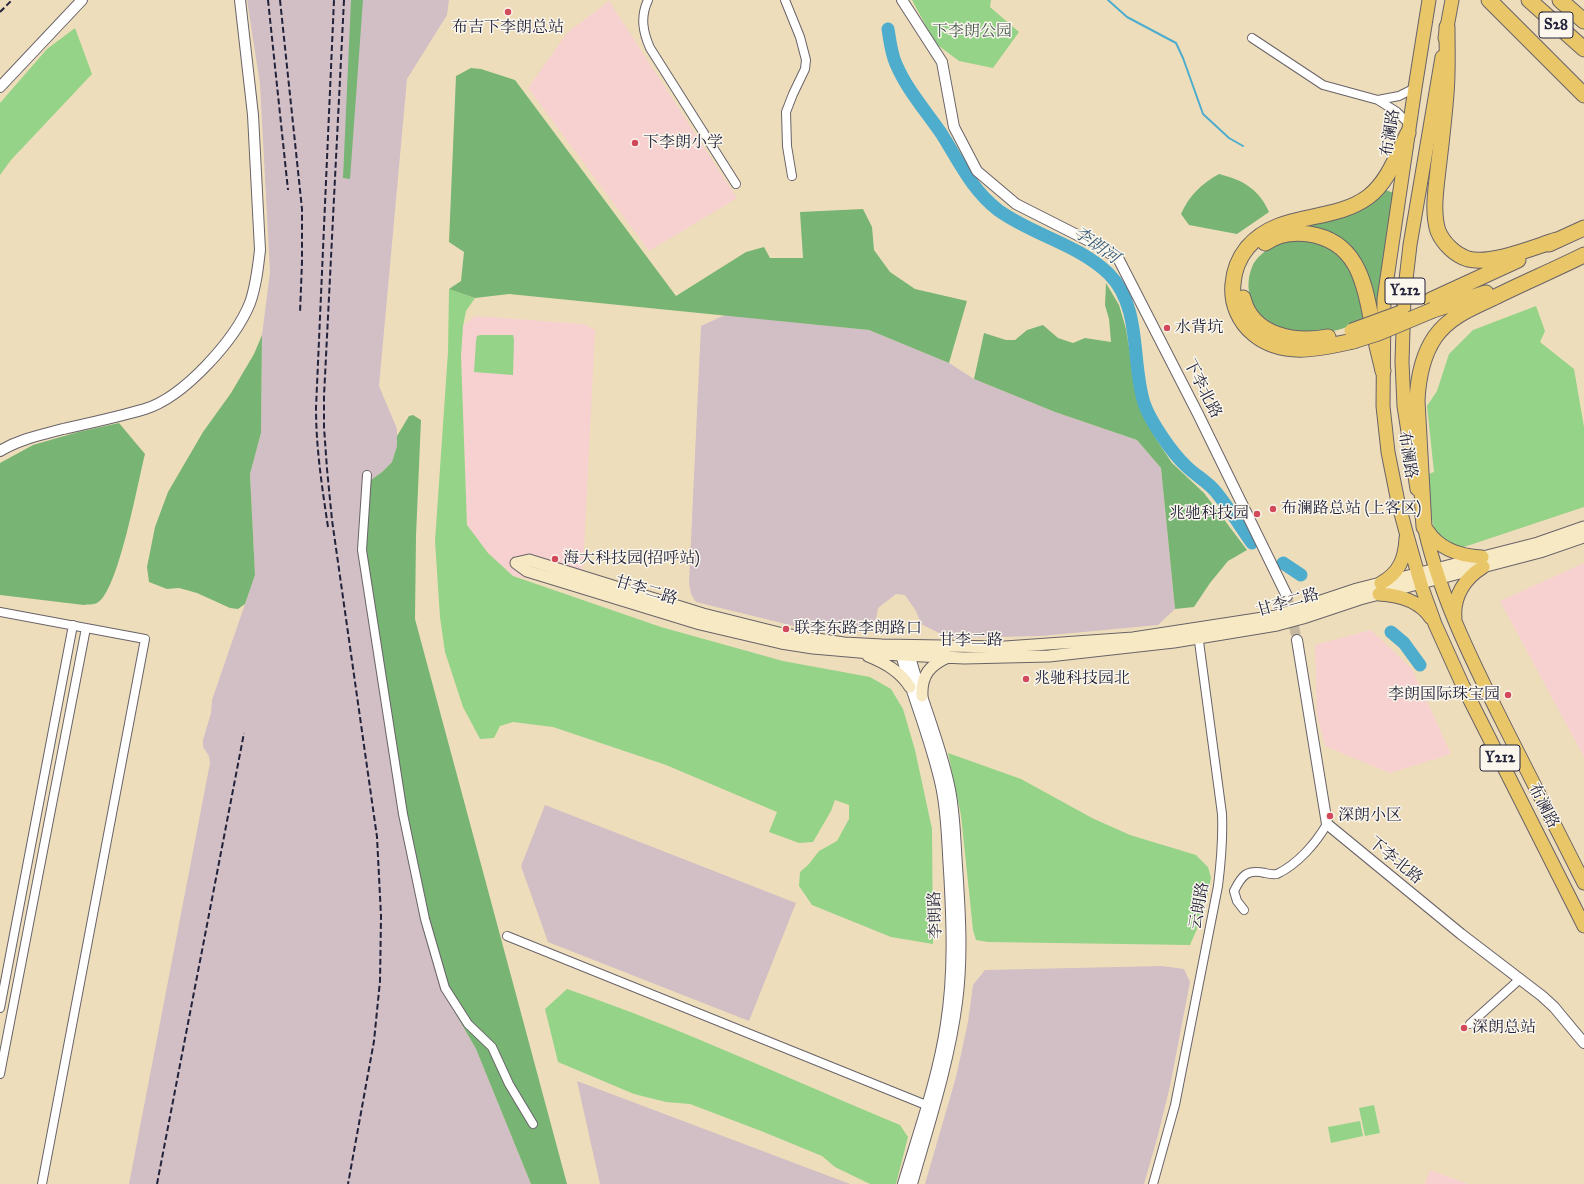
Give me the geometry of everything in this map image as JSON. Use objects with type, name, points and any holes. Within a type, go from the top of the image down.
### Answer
[{"type":"highway","points":[[1489,0],[1584,95]]},
{"type":"highway","name":"S28","points":[[1529,0],[1584,49]]},
{"type":"highway","name":"S28","points":[[1560,0],[1584,21]]},
{"type":"highway","points":[[1447,27],[1446,93],[1436,194],[1435,217],[1438,231],[1444,242],[1451,249],[1468,259],[1476,260],[1503,257],[1557,240]]},
{"type":"highway","points":[[1409,129],[1389,172],[1380,186],[1368,197],[1352,206],[1291,221],[1262,233],[1240,256],[1234,276],[1232,292],[1236,307],[1243,323],[1254,334],[1267,343],[1308,350],[1353,336],[1432,305],[1489,274],[1584,228]]},
{"type":"highway","points":[[1353,336],[1298,339],[1279,336],[1264,329],[1251,316],[1245,304],[1242,292],[1244,275],[1250,260],[1259,248],[1271,239],[1283,235],[1300,233],[1316,235],[1333,242],[1346,252],[1357,265],[1364,282],[1383,371]]},
{"type":"highway","points":[[1424,527],[1417,401],[1418,383],[1429,347],[1444,327],[1455,317],[1584,254]]},
{"type":"highway","points":[[1432,305],[1525,282]]},
{"type":"main road","name":"布澜路","points":[[1429,0],[1414,88],[1384,299],[1383,406],[1388,452],[1398,502],[1406,532],[1419,578],[1435,624],[1463,686],[1584,926]]},
{"type":"main road","name":"布澜路","points":[[1452,0],[1426,160],[1410,245],[1404,297],[1402,362],[1404,406],[1412,463],[1424,527],[1438,574],[1456,624],[1480,678],[1584,883]]},
{"type":"main road","points":[[1424,527],[1430,536],[1449,550],[1483,562],[1460,590],[1455,613],[1456,624]]},
{"type":"main road","name":"甘李二路","points":[[1198,634],[1134,647],[1049,656],[948,657],[904,650],[783,634],[703,614],[529,560],[516,563],[527,571],[713,627],[781,643],[856,652],[904,650],[1006,647],[1049,645],[1198,634],[1278,625],[1380,588],[1483,562],[1584,528]]},
{"type":"main road","points":[[1406,532],[1406,544],[1400,565],[1380,588],[1412,602],[1429,614],[1435,624]]},
{"type":"main road","name":"甘李二路","points":[[1483,562],[1540,552],[1584,537]]},
{"type":"main road","points":[[856,652],[874,658],[891,668],[905,679],[910,687]]},
{"type":"main road","points":[[922,696],[922,688],[927,673],[938,661],[948,657]]},
{"type":"street","points":[[0,87],[82,0]]},
{"type":"street","points":[[0,451],[24,439],[147,408],[168,398],[206,366],[239,324],[250,304],[258,272],[260,250],[253,115],[240,0]]},
{"type":"street","points":[[648,0],[642,18],[644,33],[650,48],[736,184]]},
{"type":"street","points":[[785,0],[800,37],[806,60],[805,69],[786,112],[787,146],[792,176]]},
{"type":"street","name":"下李北路","points":[[902,0],[942,62],[954,127],[977,171],[1016,204],[1094,243],[1118,258],[1198,414],[1287,596]]},
{"type":"street","points":[[1252,38],[1323,85],[1378,100],[1397,112],[1409,129]]},
{"type":"street","points":[[1378,100],[1399,96],[1414,88]]},
{"type":"street","points":[[367,475],[362,550],[403,814],[425,919],[445,988],[468,1024],[492,1047],[509,1084],[533,1124]]},
{"type":"street","points":[[0,612],[146,639],[42,1184]]},
{"type":"street","points":[[0,1008],[72,625]]},
{"type":"street","points":[[0,1074],[86,628]]},
{"type":"street","name":"云朗路","points":[[1153,1184],[1175,1105],[1218,886],[1221,861],[1223,831],[1222,814],[1198,634]]},
{"type":"street","points":[[1244,910],[1236,901],[1234,891],[1243,875],[1250,872],[1263,872],[1275,875],[1283,871],[1318,839],[1327,824],[1297,640]]},
{"type":"street","name":"李朗路","points":[[904,650],[910,687],[934,759],[941,788],[945,818],[952,936],[951,972],[946,1025],[930,1107],[912,1184]]},
{"type":"street","name":"李朗路","points":[[903,1184],[930,1107],[944,1073],[954,1029],[960,973],[960,935],[954,818],[950,787],[943,757],[904,650]]},
{"type":"street","name":"下李北路","points":[[1327,824],[1460,934],[1520,979],[1554,1007],[1584,1043]]},
{"type":"street","points":[[507,936],[930,1107]]},
{"type":"street","points":[[1470,1024],[1520,979]]},
{"type":"shaded area","points":[[247,0],[449,0],[447,15],[407,79],[379,386],[397,429],[397,446],[392,462],[371,480],[453,1009],[476,1049],[531,1184],[129,1184],[210,763],[209,756],[203,747],[203,740],[211,713],[212,700],[255,575],[250,474],[261,433],[262,335],[270,272],[260,84]]},
{"type":"shaded area","name":"下李朗小学","points":[[609,1],[737,198],[649,251],[528,88],[567,33]]},
{"type":"shaded area","points":[[725,315],[869,330],[949,363],[974,379],[1055,412],[1137,440],[1161,468],[1175,609],[1158,625],[1041,636],[949,638],[921,624],[916,611],[905,595],[896,594],[878,608],[876,619],[870,626],[861,632],[849,633],[794,626],[696,602],[691,594],[689,583],[701,326]]},
{"type":"shaded area","points":[[475,316],[584,324],[595,330],[582,588],[513,576],[488,553],[467,525],[461,356],[463,326]]},
{"type":"shaded area","name":"李朗国际珠宝园","points":[[1584,563],[1584,757],[1500,601]]},
{"type":"shaded area","points":[[1371,630],[1412,669],[1451,754],[1390,773],[1325,746],[1317,715],[1315,645]]},
{"type":"shaded area","points":[[545,805],[796,903],[749,1021],[548,942],[521,866]]},
{"type":"shaded area","points":[[1162,966],[1184,969],[1190,982],[1170,1086],[1144,1184],[925,1184],[956,1077],[968,1022],[973,985],[985,970]]},
{"type":"shaded area","points":[[577,1081],[850,1184],[600,1184]]},
{"type":"shaded area","points":[[1430,1170],[1468,1184],[1425,1184]]},
{"type":"green space","points":[[351,0],[363,0],[350,179],[343,178]]},
{"type":"green space","name":"下李朗公园","points":[[912,0],[991,0],[990,7],[1019,32],[993,68],[959,61],[935,43]]},
{"type":"green space","points":[[75,28],[92,74],[11,160],[0,175],[0,103],[47,49]]},
{"type":"green space","points":[[471,68],[481,69],[515,80],[676,296],[746,252],[764,247],[770,258],[803,258],[800,212],[863,209],[872,227],[874,250],[890,272],[915,289],[967,301],[949,363],[869,330],[509,294],[475,298],[449,289],[461,281],[464,252],[449,242],[456,76]]},
{"type":"green space","points":[[1219,174],[1236,179],[1255,191],[1269,212],[1237,234],[1189,225],[1181,214],[1184,208],[1196,191]]},
{"type":"green space","points":[[1383,189],[1394,193],[1378,311],[1372,288],[1349,252],[1284,228]]},
{"type":"green space","points":[[1290,240],[1310,242],[1325,246],[1338,255],[1351,270],[1360,285],[1364,301],[1363,320],[1333,331],[1308,333],[1277,326],[1260,314],[1252,302],[1249,292],[1250,272],[1252,267],[1259,257],[1269,248],[1279,242]]},
{"type":"green space","points":[[1106,283],[1119,305],[1126,329],[1138,403],[1156,439],[1172,463],[1204,493],[1247,550],[1228,561],[1210,583],[1194,607],[1175,609],[1161,468],[1137,440],[1055,412],[974,379],[984,333],[1006,340],[1015,340],[1027,330],[1043,325],[1058,338],[1073,343],[1085,338],[1111,342],[1109,319],[1105,305]]},
{"type":"green space","points":[[449,289],[475,298],[466,311],[463,326],[461,356],[467,525],[488,553],[513,576],[661,627],[783,661],[870,677],[891,689],[903,709],[915,750],[932,829],[933,944],[891,937],[812,905],[799,886],[800,872],[808,865],[819,851],[837,841],[849,819],[849,805],[835,800],[831,811],[813,842],[799,843],[769,832],[777,812],[666,765],[553,727],[513,722],[500,726],[494,738],[480,739],[463,707],[445,652],[440,617],[435,541],[448,352]]},
{"type":"green space","points":[[1536,306],[1545,331],[1540,342],[1574,369],[1584,427],[1584,507],[1455,549],[1434,532],[1426,475],[1434,472],[1427,406],[1437,391],[1449,354],[1473,330]]},
{"type":"green space","points":[[262,335],[261,433],[250,474],[255,575],[245,604],[238,609],[230,608],[197,593],[179,588],[167,589],[149,582],[147,567],[155,527],[168,492],[203,432],[231,393],[254,354]]},
{"type":"green space","points":[[513,335],[513,375],[474,372],[476,341],[477,336]]},
{"type":"green space","points":[[413,415],[421,420],[416,536],[415,619],[567,1184],[531,1184],[476,1049],[453,1009],[426,909],[407,813],[366,551],[371,480],[392,462],[397,446],[397,436],[409,416]]},
{"type":"green space","points":[[119,423],[145,454],[120,559],[105,595],[97,603],[84,605],[0,595],[0,463],[33,445],[78,432]]},
{"type":"green space","points":[[948,753],[1021,779],[1092,818],[1130,835],[1196,855],[1208,867],[1211,878],[1203,915],[1190,945],[988,942],[976,940],[973,930],[961,815]]},
{"type":"green space","points":[[567,989],[652,1020],[900,1125],[908,1137],[896,1184],[870,1184],[835,1167],[822,1156],[761,1131],[690,1104],[666,1102],[634,1094],[558,1062],[545,1009]]},
{"type":"green space","points":[[1374,1105],[1380,1133],[1365,1136],[1359,1108]]},
{"type":"green space","points":[[1360,1121],[1363,1136],[1331,1143],[1328,1127]]},
{"type":"waterway","points":[[1108,0],[1127,17],[1176,43],[1183,58],[1203,114],[1229,138],[1243,146]]},
{"type":"waterway","name":"李朗河","points":[[888,29],[894,60],[900,74],[980,193],[998,210],[1011,219],[1069,247],[1097,264],[1109,274],[1119,287],[1127,302],[1134,336],[1140,387],[1144,403],[1151,419],[1180,460],[1216,492],[1252,543]]},
{"type":"waterway","name":"李朗河","points":[[1283,563],[1301,575]]},
{"type":"waterway","name":"李朗河","points":[[1391,632],[1404,643],[1420,665]]},
{"type":"tunnel","points":[[1287,596],[1297,640]]},
{"type":"railway","points":[[0,12],[12,0]]},
{"type":"railway","points":[[268,0],[288,190]]},
{"type":"railway","points":[[280,0],[302,209],[300,313]]},
{"type":"railway","points":[[328,527],[318,453],[316,408],[334,0]]},
{"type":"railway","points":[[344,0],[324,396],[324,427],[332,520],[377,837],[381,916],[380,981],[374,1041],[348,1184]]},
{"type":"railway","points":[[157,1184],[244,733]]},
{"type":"place","name":"布吉下李朗总站","points":[[508,12]]},
{"type":"place","name":"下李朗小学","points":[[635,143]]},
{"type":"place","name":"水背坑","points":[[1167,328]]},
{"type":"place","name":"布澜路总站 (上客区)","points":[[1273,509]]},
{"type":"place","name":"兆驰科技园","points":[[1257,514]]},
{"type":"place","name":"海大科技园(招呼站)","points":[[555,559]]},
{"type":"place","name":"联李东路李朗路口","points":[[786,629]]},
{"type":"place","name":"兆驰科技园北","points":[[1026,679]]},
{"type":"place","name":"李朗国际珠宝园","points":[[1508,695]]},
{"type":"place","name":"深朗小区","points":[[1330,816]]},
{"type":"place","name":"深朗总站","points":[[1464,1028]]}]
